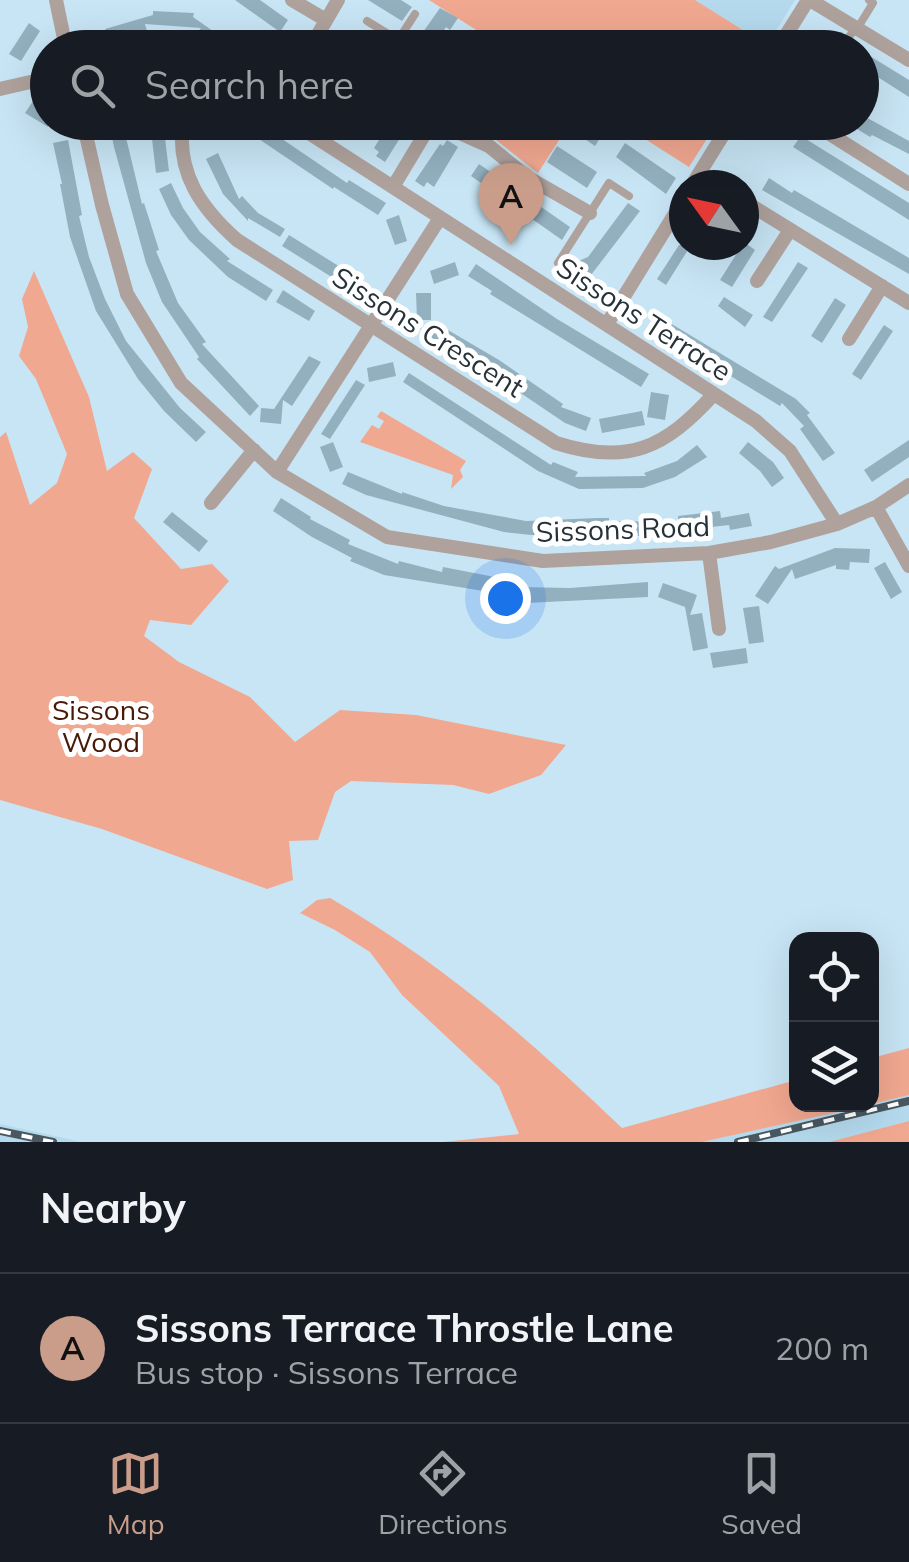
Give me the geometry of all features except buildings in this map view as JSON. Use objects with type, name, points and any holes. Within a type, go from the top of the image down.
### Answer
[{"type":"street","points":[[56,0],[62,30]]},
{"type":"street","points":[[292,0],[326,20]]},
{"type":"street","points":[[320,30],[338,0]]},
{"type":"street","points":[[790,30],[809,0],[859,30]]},
{"type":"street","points":[[879,42],[909,60]]},
{"type":"street","points":[[0,89],[30,82]]},
{"type":"street","name":"Sissons Road","points":[[87,140],[127,294],[181,383],[277,472],[388,536],[542,561],[709,553],[837,524],[909,485]]},
{"type":"street","name":"Sissons Crescent","points":[[181,140],[189,180],[209,215],[237,240],[556,442],[588,453],[626,452],[659,443],[688,422],[714,394]]},
{"type":"street","name":"Sissons Terrace","points":[[320,140],[756,422],[790,451],[837,524]]},
{"type":"street","points":[[392,187],[422,140]]},
{"type":"street","points":[[476,140],[590,213]]},
{"type":"street","points":[[702,170],[720,140]]},
{"type":"street","points":[[839,140],[909,184]]},
{"type":"street","points":[[759,210],[909,303]]},
{"type":"street","points":[[277,472],[440,218]]},
{"type":"street","points":[[606,324],[669,222]]},
{"type":"street","points":[[757,280],[790,230]]},
{"type":"street","points":[[849,338],[882,286]]},
{"type":"street","points":[[212,504],[254,450]]},
{"type":"street","points":[[876,506],[909,566]]},
{"type":"street","points":[[709,553],[719,629]]},
{"type":"lane","points":[[856,28],[873,3],[869,0]]},
{"type":"lane","points":[[404,30],[415,14]]},
{"type":"lane","points":[[368,21],[379,30]]},
{"type":"lane","points":[[558,262],[608,183],[629,196]]},
{"type":"shaded area","points":[[695,0],[795,0],[776,30],[743,30]]},
{"type":"shaded area","points":[[909,1095],[909,1121],[829,1142],[702,1142],[834,1112],[879,1112],[879,1102]]},
{"type":"shaded area","points":[[0,1124],[82,1142],[0,1142]]},
{"type":"green space","points":[[429,0],[695,0],[743,30],[476,30]]},
{"type":"green space","points":[[496,140],[559,140],[538,173]]},
{"type":"green space","points":[[647,140],[706,140],[689,167]]},
{"type":"green space","name":"Sissons Wood","points":[[34,271],[89,397],[107,471],[133,452],[152,469],[134,518],[181,569],[212,564],[229,581],[191,625],[150,620],[144,636],[179,662],[250,697],[295,742],[340,710],[416,715],[566,745],[541,775],[489,794],[453,785],[351,781],[335,792],[318,840],[289,841],[293,880],[267,889],[102,829],[0,800],[0,437],[6,432],[30,505],[57,483],[67,454],[36,379],[19,356],[28,327],[22,299]]},
{"type":"green space","points":[[381,411],[466,461],[460,470],[463,477],[451,489],[453,475],[360,442],[372,425],[379,429],[384,421],[377,417]]},
{"type":"green space","points":[[330,898],[447,976],[553,1064],[622,1128],[789,1082],[789,1112],[837,1112],[702,1142],[443,1142],[519,1134],[499,1086],[402,995],[370,952],[300,913],[317,900]]},
{"type":"green space","points":[[909,1048],[909,1095],[879,1102],[879,1056]]},
{"type":"green space","points":[[909,1121],[909,1142],[829,1142]]},
{"type":"railway","points":[[738,1142],[909,1101]]},
{"type":"railway","points":[[0,1131],[53,1142]]},
{"type":"place","name":"Sissons Terrace Throstle Lane","points":[[511,245]]}]
